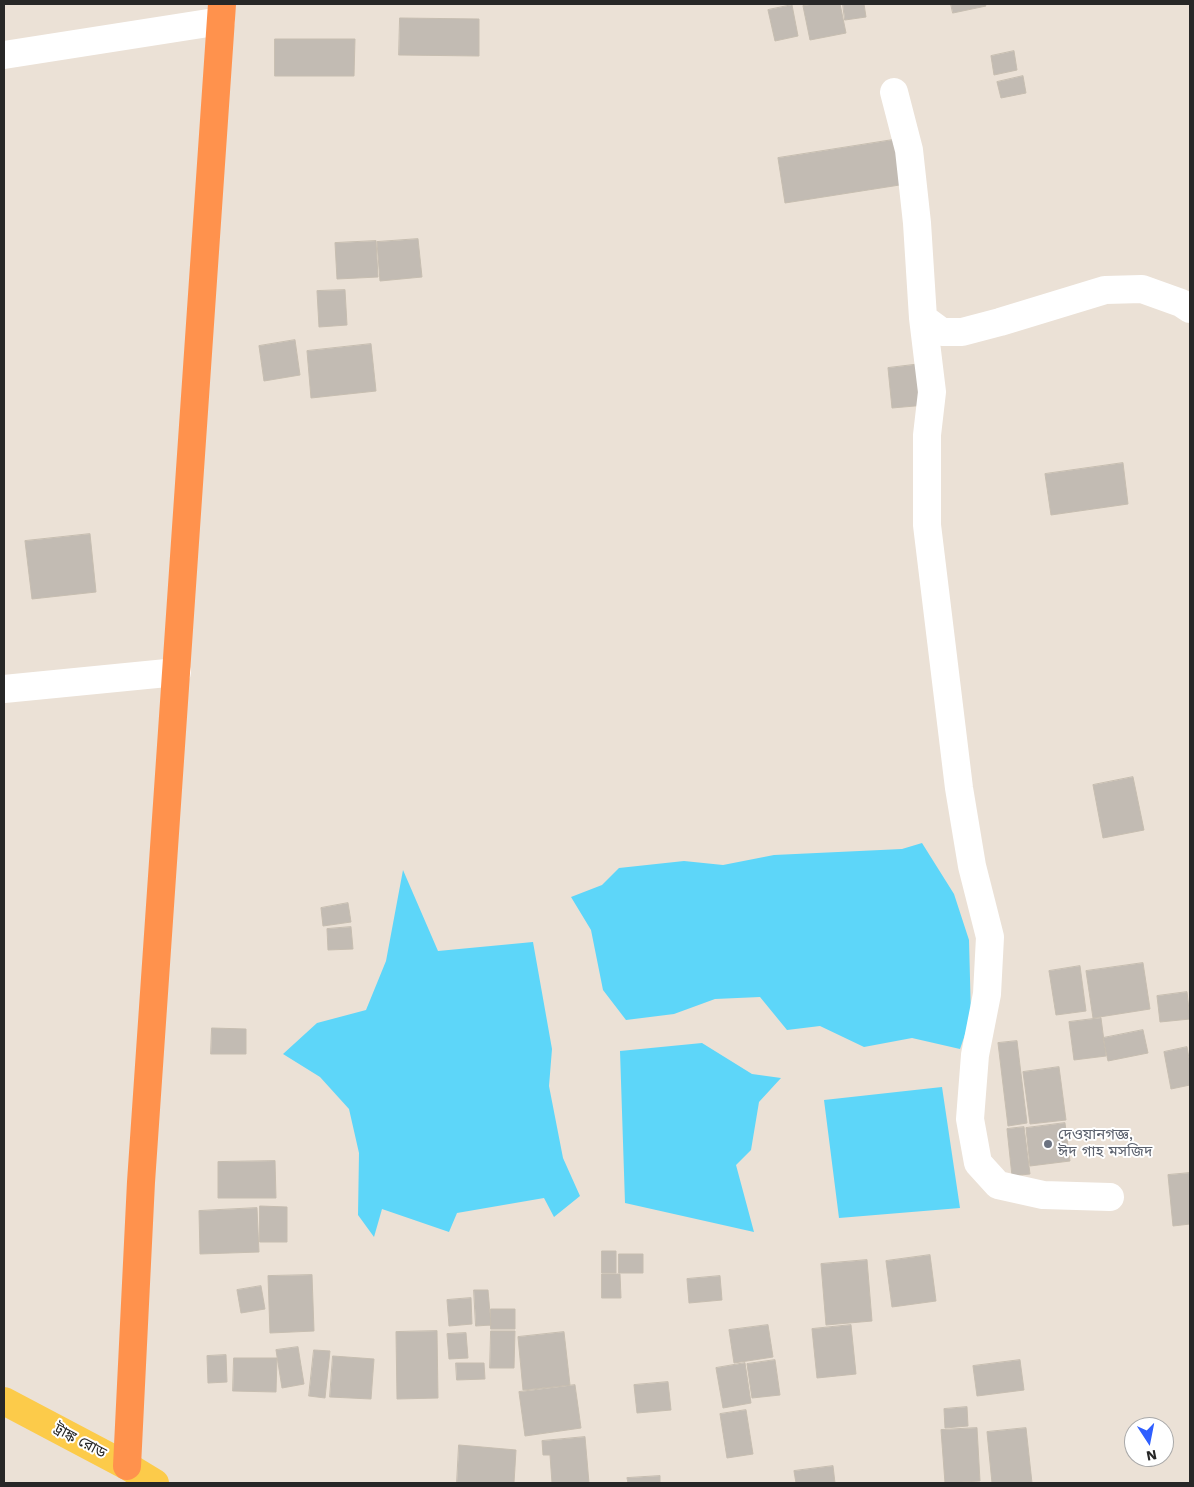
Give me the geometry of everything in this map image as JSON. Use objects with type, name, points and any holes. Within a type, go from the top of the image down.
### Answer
[{"type":"highway","points":[[126,1475],[141,1182],[222,13]]},
{"type":"main road","name":"ট্রাঙ্ক রোড","points":[[4,1401],[126,1475],[155,1483]]},
{"type":"street","points":[[4,55],[222,13]]},
{"type":"street","points":[[894,92],[909,150],[917,224],[923,318],[932,392],[927,435],[927,525],[959,788],[972,866],[990,937],[987,994],[975,1055],[970,1119],[978,1163],[998,1185],[1043,1195],[1110,1197]]},
{"type":"street","points":[[923,318],[942,332],[962,332],[1105,290],[1142,289],[1181,303],[1190,309]]},
{"type":"street","points":[[4,688],[177,672]]},
{"type":"water","points":[[922,843],[954,894],[969,940],[971,1017],[960,1049],[912,1038],[864,1047],[820,1026],[787,1030],[760,997],[715,999],[674,1014],[626,1020],[603,990],[591,930],[571,897],[602,885],[619,868],[684,861],[723,865],[774,855],[902,849]]},
{"type":"water","points":[[403,870],[438,951],[533,942],[552,1049],[549,1086],[563,1158],[580,1196],[554,1217],[544,1198],[457,1213],[449,1232],[382,1209],[374,1237],[358,1215],[359,1153],[349,1109],[320,1077],[283,1054],[317,1023],[366,1010],[386,961]]},
{"type":"water","points":[[702,1043],[752,1074],[781,1078],[759,1102],[751,1150],[736,1165],[754,1232],[625,1203],[620,1051]]},
{"type":"water","points":[[942,1087],[960,1208],[839,1218],[824,1100]]},
{"type":"building","points":[[840,4],[846,33],[810,40],[803,6]]},
{"type":"building","points":[[843,4],[864,4],[866,17],[845,20]]},
{"type":"building","points":[[951,4],[985,4],[986,6],[953,13]]},
{"type":"building","points":[[792,5],[798,36],[775,41],[768,10]]},
{"type":"building","points":[[400,18],[479,19],[479,56],[399,55]]},
{"type":"building","points":[[275,39],[355,39],[354,76],[275,76]]},
{"type":"building","points":[[1014,51],[1017,70],[994,75],[991,56]]},
{"type":"building","points":[[1023,76],[1026,93],[1001,98],[997,82]]},
{"type":"building","points":[[899,139],[906,184],[785,203],[778,158]]},
{"type":"building","points":[[418,239],[422,277],[380,281],[377,242]]},
{"type":"building","points":[[376,241],[378,277],[337,279],[335,243]]},
{"type":"building","points":[[345,290],[347,325],[319,327],[317,291]]},
{"type":"building","points":[[295,340],[300,375],[264,381],[259,346]]},
{"type":"building","points":[[371,344],[376,391],[311,398],[307,351]]},
{"type":"building","points":[[921,364],[926,405],[892,408],[888,368]]},
{"type":"building","points":[[1123,463],[1128,504],[1051,515],[1045,474]]},
{"type":"building","points":[[90,534],[96,592],[32,599],[25,541]]},
{"type":"building","points":[[1133,777],[1144,830],[1103,838],[1093,785]]},
{"type":"building","points":[[348,903],[351,922],[323,926],[321,908]]},
{"type":"building","points":[[351,927],[353,949],[328,950],[327,929]]},
{"type":"building","points":[[1143,963],[1150,1009],[1093,1018],[1086,971]]},
{"type":"building","points":[[1080,966],[1086,1011],[1056,1015],[1049,971]]},
{"type":"building","points":[[1187,992],[1190,1019],[1160,1022],[1157,996]]},
{"type":"building","points":[[1101,1018],[1106,1056],[1074,1060],[1069,1022]]},
{"type":"building","points":[[212,1028],[246,1029],[246,1054],[211,1054]]},
{"type":"building","points":[[1143,1030],[1148,1053],[1108,1061],[1103,1038]]},
{"type":"building","points":[[1017,1041],[1027,1123],[1008,1126],[998,1043]]},
{"type":"building","points":[[1187,1047],[1190,1064],[1190,1085],[1171,1089],[1164,1052]]},
{"type":"building","points":[[1059,1067],[1066,1120],[1030,1124],[1023,1072]]},
{"type":"building","name":"দেওয়ানগজ্ঞ, ঈদ গাহ মসজিদ","points":[[1065,1123],[1070,1161],[1030,1166],[1026,1128]]},
{"type":"building","points":[[1024,1127],[1030,1174],[1012,1176],[1007,1129]]},
{"type":"building","points":[[275,1161],[276,1198],[218,1198],[218,1162]]},
{"type":"building","points":[[1190,1173],[1190,1224],[1173,1226],[1168,1175]]},
{"type":"building","points":[[260,1206],[287,1207],[287,1242],[260,1242]]},
{"type":"building","points":[[257,1208],[259,1252],[200,1254],[199,1211]]},
{"type":"building","points":[[602,1251],[616,1251],[616,1273],[602,1273]]},
{"type":"building","points":[[619,1254],[643,1254],[643,1273],[619,1273]]},
{"type":"building","points":[[930,1255],[936,1301],[892,1307],[886,1261]]},
{"type":"building","points":[[867,1260],[872,1321],[826,1325],[821,1264]]},
{"type":"building","points":[[602,1274],[620,1274],[621,1298],[602,1298]]},
{"type":"building","points":[[312,1275],[314,1331],[270,1333],[268,1276]]},
{"type":"building","points":[[720,1276],[722,1300],[689,1303],[687,1279]]},
{"type":"building","points":[[261,1286],[265,1309],[241,1313],[237,1290]]},
{"type":"building","points":[[474,1290],[488,1290],[491,1325],[476,1326]]},
{"type":"building","points":[[471,1298],[472,1324],[449,1326],[447,1300]]},
{"type":"building","points":[[491,1309],[515,1309],[515,1329],[491,1329]]},
{"type":"building","points":[[768,1325],[773,1357],[734,1363],[729,1330]]},
{"type":"building","points":[[851,1325],[856,1374],[817,1378],[812,1329]]},
{"type":"building","points":[[437,1331],[438,1398],[397,1399],[396,1332]]},
{"type":"building","points":[[491,1331],[515,1331],[514,1368],[490,1368]]},
{"type":"building","points":[[564,1332],[570,1385],[523,1390],[518,1337]]},
{"type":"building","points":[[466,1333],[468,1358],[449,1359],[447,1334]]},
{"type":"building","points":[[298,1347],[304,1384],[282,1388],[276,1350]]},
{"type":"building","points":[[314,1350],[330,1351],[325,1398],[309,1396]]},
{"type":"building","points":[[226,1355],[227,1382],[208,1383],[207,1356]]},
{"type":"building","points":[[333,1356],[374,1359],[371,1399],[330,1397]]},
{"type":"building","points":[[234,1358],[277,1358],[276,1392],[233,1391]]},
{"type":"building","points":[[775,1360],[780,1395],[752,1398],[747,1364]]},
{"type":"building","points":[[1020,1360],[1024,1390],[977,1396],[973,1366]]},
{"type":"building","points":[[456,1363],[484,1363],[485,1379],[457,1380]]},
{"type":"building","points":[[745,1363],[751,1403],[723,1408],[716,1368]]},
{"type":"building","points":[[668,1382],[671,1410],[637,1413],[634,1385]]},
{"type":"building","points":[[575,1385],[581,1428],[525,1436],[519,1392]]},
{"type":"building","points":[[967,1407],[968,1426],[945,1428],[944,1409]]},
{"type":"building","points":[[746,1410],[753,1454],[727,1458],[720,1414]]},
{"type":"building","points":[[977,1428],[980,1481],[945,1483],[941,1430]]},
{"type":"building","points":[[1026,1428],[1032,1483],[992,1483],[987,1432]]},
{"type":"building","points":[[585,1437],[589,1483],[552,1483],[550,1455],[543,1455],[542,1441]]},
{"type":"building","points":[[459,1445],[516,1450],[514,1483],[457,1483]]},
{"type":"building","points":[[833,1466],[835,1483],[796,1483],[794,1471]]},
{"type":"building","points":[[660,1476],[660,1483],[628,1483],[627,1478]]},
{"type":"place","name":"দেওয়ানগজ্ঞ, ঈদ গাহ মসজিদ","points":[[1048,1144]]}]
